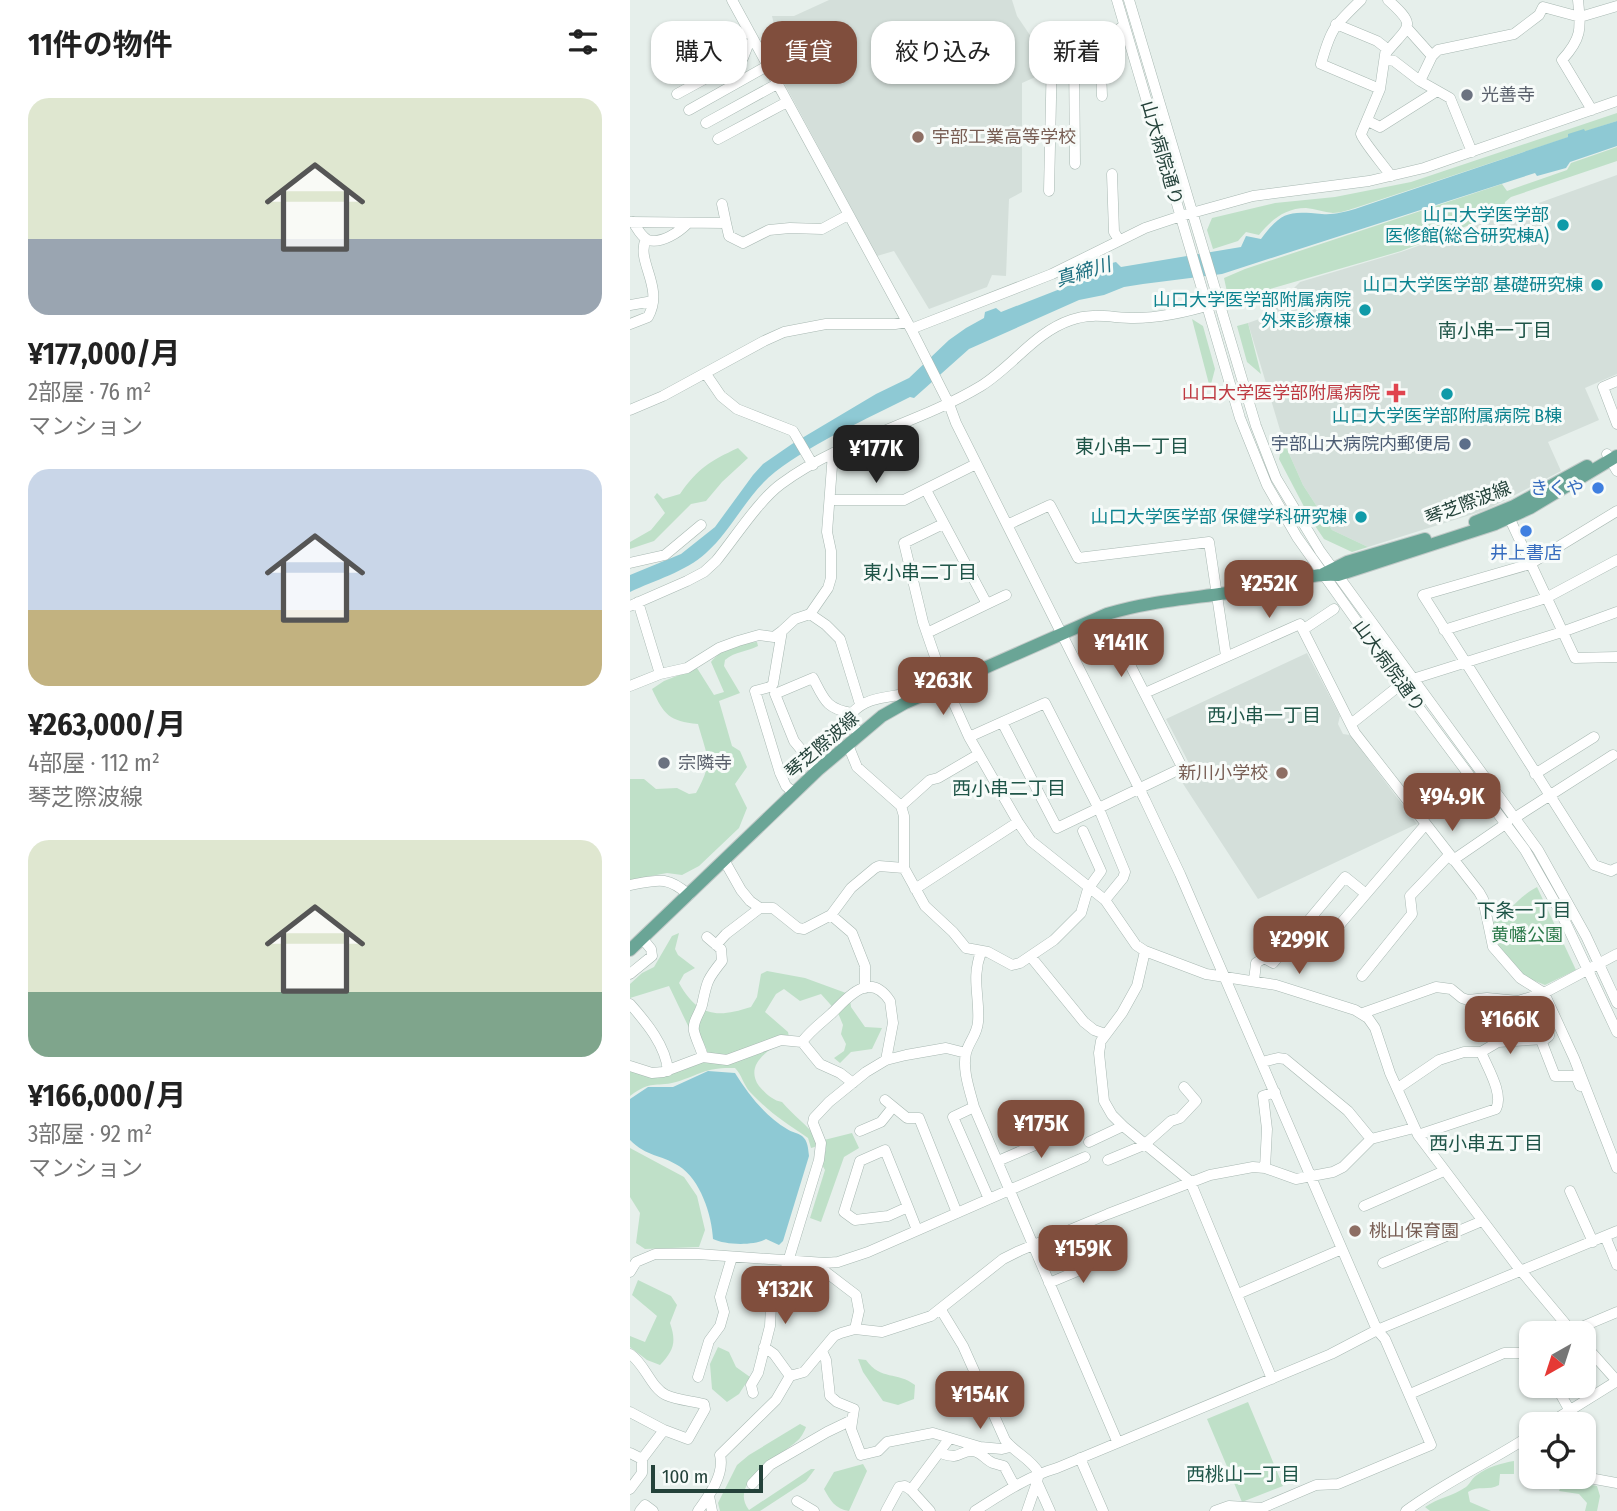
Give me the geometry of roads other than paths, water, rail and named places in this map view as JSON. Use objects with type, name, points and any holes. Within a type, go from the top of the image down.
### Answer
[{"type":"main road","name":"琴芝際波線","points":[[630,950],[818,770],[882,716],[905,703],[1107,614],[1126,608],[1331,572],[1507,514],[1614,458]]},
{"type":"street","points":[[732,0],[761,54]]},
{"type":"street","name":"山大病院通り","points":[[1117,0],[1123,21]]},
{"type":"street","name":"山大病院通り","points":[[1129,0],[1213,284],[1270,464],[1331,572],[1402,685],[1550,869],[1599,962],[1617,1003]]},
{"type":"street","points":[[1361,0],[1336,24],[1330,34],[1321,64],[1380,89]]},
{"type":"street","points":[[1388,0],[1404,14],[1407,28],[1432,56]]},
{"type":"street","points":[[1578,0],[1581,32],[1574,47],[1562,61],[1592,110]]},
{"type":"street","points":[[1420,82],[1432,56],[1443,47],[1480,43],[1514,34],[1539,15],[1543,7],[1580,17],[1617,6]]},
{"type":"street","points":[[1336,24],[1384,45],[1386,56],[1380,89],[1363,129],[1362,139],[1376,153],[1391,176]]},
{"type":"street","name":"山大病院通り","points":[[1125,28],[1240,418],[1260,470],[1286,519],[1331,572],[1413,679],[1511,820],[1544,880],[1617,1032]]},
{"type":"street","points":[[1386,56],[1407,28]]},
{"type":"street","points":[[677,94],[743,58],[748,45],[754,41]]},
{"type":"street","points":[[1386,56],[1420,82],[1446,94],[1454,105],[1472,152]]},
{"type":"street","points":[[689,110],[761,69]]},
{"type":"street","points":[[706,123],[777,84],[787,102],[924,355],[1140,789],[1180,874],[1377,1330],[1385,1339],[1431,1445],[1338,1484],[1316,1485],[1262,1508],[1229,1506],[1215,1511]]},
{"type":"street","points":[[1049,191],[1051,84]]},
{"type":"street","points":[[1074,84],[1075,164]]},
{"type":"street","points":[[1102,84],[1102,96]]},
{"type":"street","points":[[1368,121],[1380,127],[1437,91]]},
{"type":"street","points":[[718,139],[787,102]]},
{"type":"street","points":[[630,410],[706,374],[784,332],[827,324],[909,326],[1052,274],[1119,240],[1193,212],[1253,196],[1338,186],[1391,176],[1472,152],[1617,102]]},
{"type":"street","points":[[1112,174],[1114,232],[1119,240]]},
{"type":"street","points":[[722,204],[729,236],[743,243],[769,230],[822,229],[848,215]]},
{"type":"street","points":[[632,222],[726,223]]},
{"type":"street","points":[[632,222],[646,239]]},
{"type":"street","points":[[646,239],[669,237],[688,223]]},
{"type":"street","points":[[630,324],[648,317],[653,301],[653,283],[643,243],[646,239]]},
{"type":"street","points":[[630,305],[653,301]]},
{"type":"street","points":[[660,674],[634,604],[704,572],[779,484],[811,462],[867,436],[949,404],[986,383],[1045,333],[1072,319],[1100,315],[1131,318],[1163,316],[1219,302]]},
{"type":"street","points":[[706,374],[730,404],[793,431],[811,462]]},
{"type":"street","points":[[1617,381],[1603,387],[1617,424]]},
{"type":"street","points":[[630,686],[660,674],[687,668],[719,648],[738,641],[759,635],[774,637],[795,619],[810,614],[828,588],[831,578],[831,551],[827,532],[833,453]]},
{"type":"street","points":[[830,500],[904,500],[976,464]]},
{"type":"street","points":[[926,490],[987,604]]},
{"type":"street","points":[[1007,525],[1050,505],[1078,558],[1209,542],[1226,656]]},
{"type":"street","points":[[1617,511],[1530,564],[1423,595],[1594,865],[1611,871],[1617,868]]},
{"type":"street","points":[[1507,514],[1575,658],[1617,657]]},
{"type":"street","points":[[943,524],[904,543],[927,633],[969,737],[1031,841],[1105,900],[1136,945],[1145,951],[1206,974],[1276,985],[1363,1013],[1375,1028],[1390,1073],[1416,1131],[1482,1221],[1564,1321]]},
{"type":"street","points":[[630,563],[666,555],[701,525]]},
{"type":"street","points":[[1444,630],[1546,598],[1617,560]]},
{"type":"street","points":[[927,633],[1006,595]]},
{"type":"street","points":[[1304,629],[1334,609]]},
{"type":"street","points":[[1351,724],[1413,679],[1617,612]]},
{"type":"street","points":[[810,614],[840,639],[860,704]]},
{"type":"street","points":[[1145,693],[1300,624],[1351,724],[1483,899],[1493,947],[1520,978],[1544,993],[1589,1095],[1617,1168]]},
{"type":"street","points":[[782,631],[773,684],[755,691],[780,773],[793,793]]},
{"type":"street","points":[[1002,722],[1057,828],[1180,769],[1181,765],[1123,651]]},
{"type":"street","points":[[818,770],[794,741],[775,694],[813,678],[829,705],[836,710],[852,713]]},
{"type":"street","points":[[859,734],[852,722],[852,713],[860,704],[899,695],[905,703]]},
{"type":"street","points":[[969,737],[1045,703],[1099,810],[1125,872],[1105,900]]},
{"type":"street","points":[[1535,774],[1594,737]]},
{"type":"street","points":[[848,745],[856,768],[901,806],[904,816],[904,867],[925,906],[966,948],[988,952],[1012,965],[1031,957],[1054,940],[1081,913],[1088,888],[1101,871],[1083,831]]},
{"type":"street","points":[[901,806],[930,780],[979,754]]},
{"type":"street","points":[[1362,976],[1412,914],[1410,897],[1451,857],[1613,755]]},
{"type":"street","points":[[915,889],[1018,822]]},
{"type":"street","points":[[1336,929],[1426,824]]},
{"type":"street","points":[[724,860],[750,901],[760,908],[773,908],[798,928],[804,929],[831,915],[851,888],[875,868],[904,867]]},
{"type":"street","points":[[1254,981],[1256,964],[1264,957],[1273,963],[1345,877],[1366,894]]},
{"type":"street","points":[[630,885],[670,881],[689,895]]},
{"type":"street","points":[[716,945],[760,908]]},
{"type":"street","points":[[831,915],[852,933],[865,966],[865,988]]},
{"type":"street","points":[[703,1057],[694,1031],[702,1006],[704,988],[722,961],[721,949],[707,937]]},
{"type":"street","points":[[630,974],[652,956],[651,949],[642,939]]},
{"type":"street","points":[[981,951],[974,976],[978,1021],[974,1040],[966,1053],[967,1077],[974,1107],[1117,1441]]},
{"type":"street","points":[[1145,951],[1137,986],[1122,1013],[1101,1041],[1099,1053],[1104,1101],[1112,1115],[1190,1181],[1272,1379]]},
{"type":"street","points":[[1363,1013],[1436,987],[1451,989],[1468,1000],[1487,998],[1518,1001],[1544,993],[1617,954]]},
{"type":"street","points":[[1031,957],[1084,1022],[1105,1034]]},
{"type":"street","points":[[802,1042],[853,991],[865,988],[881,992],[890,1001],[893,1023],[886,1060]]},
{"type":"street","points":[[630,1004],[647,1022],[664,1053],[668,1071]]},
{"type":"street","points":[[1398,1088],[1439,1060],[1458,1054],[1481,1052],[1499,1042],[1541,1041],[1549,1036],[1542,1017],[1530,1004]]},
{"type":"street","points":[[630,1066],[652,1073],[668,1071],[703,1057],[722,1061],[781,1040],[802,1042],[820,1064],[840,1073],[853,1083]]},
{"type":"street","points":[[1541,1041],[1555,1076],[1576,1076],[1583,1094],[1589,1095]]},
{"type":"street","points":[[753,1393],[751,1385],[758,1373],[770,1326],[771,1306],[789,1261],[819,1160],[821,1143],[813,1123],[814,1118],[829,1102],[886,1060],[946,1048],[966,1053]]},
{"type":"street","points":[[698,1511],[709,1496],[723,1464],[720,1455],[776,1400],[790,1376],[804,1372],[834,1336],[855,1329],[882,1332],[920,1321],[941,1310],[1003,1259],[1190,1181],[1253,1167],[1265,1168],[1296,1180],[1312,1177],[1343,1167],[1371,1139],[1416,1131],[1496,1109],[1499,1103],[1497,1095],[1481,1052]]},
{"type":"street","points":[[1262,1062],[1285,1059],[1348,1111],[1371,1139]]},
{"type":"street","points":[[1108,1160],[1146,1143],[1171,1121],[1180,1118],[1196,1101],[1184,1087]]},
{"type":"street","points":[[1265,1168],[1266,1114],[1262,1099],[1263,1096],[1275,1092]]},
{"type":"street","points":[[860,1130],[881,1122],[889,1103],[907,1118],[919,1118],[957,1213]]},
{"type":"street","points":[[974,1107],[953,1117],[989,1199]]},
{"type":"street","points":[[1089,1142],[1124,1126]]},
{"type":"street","points":[[998,1161],[1058,1135]]},
{"type":"street","points":[[908,1207],[888,1216],[855,1220],[844,1212],[860,1161],[886,1150],[917,1230]]},
{"type":"street","points":[[630,1272],[636,1262],[655,1254],[838,1262],[1085,1157]]},
{"type":"street","points":[[1364,1206],[1444,1171]]},
{"type":"street","points":[[1570,1191],[1593,1242]]},
{"type":"street","points":[[1383,1263],[1482,1221]]},
{"type":"street","points":[[975,1511],[1014,1485],[1038,1478],[1117,1441],[1331,1354],[1377,1330],[1617,1231]]},
{"type":"street","points":[[1605,1236],[1617,1265]]},
{"type":"street","points":[[1238,1294],[1342,1249]]},
{"type":"street","points":[[698,1377],[709,1341],[720,1326],[724,1312],[720,1297],[732,1257]]},
{"type":"street","points":[[1049,1283],[1107,1259]]},
{"type":"street","points":[[813,1262],[856,1295],[859,1311],[855,1329]]},
{"type":"street","points":[[941,1310],[963,1346],[1005,1440],[1010,1447],[1027,1458],[1038,1478],[1050,1511]]},
{"type":"street","points":[[1596,1322],[1617,1312]]},
{"type":"street","points":[[764,1347],[774,1354],[790,1376]]},
{"type":"street","points":[[822,1351],[826,1360],[830,1396],[837,1402],[852,1407],[851,1429],[863,1456],[878,1451],[887,1442],[933,1433],[981,1447],[1010,1447]]},
{"type":"street","points":[[1410,1394],[1504,1353],[1519,1353]]},
{"type":"street","points":[[630,1354],[640,1361],[658,1390],[665,1395],[704,1404],[705,1409],[688,1439],[630,1412]]},
{"type":"street","points":[[1563,1398],[1570,1411],[1617,1381],[1596,1357]]},
{"type":"street","points":[[752,1483],[770,1465],[852,1420]]},
{"type":"street","points":[[630,1489],[642,1473],[642,1459],[664,1430]]},
{"type":"street","points":[[911,1490],[949,1439]]},
{"type":"street","points":[[1406,1511],[1432,1492],[1519,1443]]},
{"type":"street","points":[[941,1453],[960,1457],[972,1451],[978,1452],[993,1463],[1004,1466],[1014,1485]]},
{"type":"street","points":[[630,1452],[642,1459]]},
{"type":"street","points":[[1080,1458],[1103,1511]]},
{"type":"street","points":[[1027,1511],[1038,1478]]},
{"type":"street","points":[[1596,1479],[1617,1483]]},
{"type":"street","points":[[886,1511],[900,1487],[905,1486],[930,1511]]},
{"type":"street","points":[[709,1496],[712,1511]]},
{"type":"street","points":[[797,1501],[814,1511]]},
{"type":"street","points":[[640,1511],[645,1505],[653,1511]]},
{"type":"water","points":[[1617,121],[1617,146],[1570,162],[1566,168],[1537,176],[1535,173],[1222,274],[1124,287],[1104,295],[1079,300],[969,349],[914,398],[910,397],[807,450],[775,472],[756,491],[724,534],[698,560],[630,592],[630,575],[681,554],[715,527],[763,464],[876,394],[909,378],[949,340],[984,318],[985,312],[996,308],[1001,312],[1101,273],[1105,270],[1104,265],[1116,262],[1121,267],[1241,247],[1246,236],[1261,239],[1275,223],[1287,215],[1331,214],[1355,209],[1568,137],[1568,134]]},
{"type":"water","points":[[708,1071],[735,1073],[764,1111],[807,1142],[809,1156],[783,1241],[779,1245],[766,1239],[740,1244],[713,1239],[704,1198],[693,1180],[679,1166],[642,1150],[630,1140],[630,1099],[648,1087],[673,1087]]},
{"type":"place","name":"光善寺","points":[[1467,95]]},
{"type":"place","name":"宇部工業高等学校","points":[[918,137]]},
{"type":"place","name":"山口大学医学部 医修館(総合研究棟A)","points":[[1563,225]]},
{"type":"place","name":"山口大学医学部 基礎研究棟","points":[[1597,285]]},
{"type":"place","name":"山口大学医学部附属病院 外来診療棟","points":[[1365,310]]},
{"type":"place","name":"山口大学医学部附属病院","points":[[1396,393]]},
{"type":"place","name":"山口大学医学部附属病院 B棟","points":[[1447,394]]},
{"type":"place","name":"宇部山大病院内郵便局","points":[[1465,444]]},
{"type":"place","name":"きくや","points":[[1598,488]]},
{"type":"place","name":"山口大学医学部 保健学科研究棟","points":[[1361,517]]},
{"type":"place","name":"井上書店","points":[[1526,531]]},
{"type":"place","name":"宗隣寺","points":[[664,763]]},
{"type":"place","name":"新川小学校","points":[[1282,773]]},
{"type":"place","name":"桃山保育園","points":[[1355,1231]]},
{"type":"district","name":"南小串一丁目","points":[[1495,330]]},
{"type":"district","name":"東小串一丁目","points":[[1132,446]]},
{"type":"district","name":"東小串二丁目","points":[[920,572]]},
{"type":"district","name":"西小串一丁目","points":[[1264,715]]},
{"type":"district","name":"西小串二丁目","points":[[1009,788]]},
{"type":"district","name":"下条一丁目","points":[[1524,910]]},
{"type":"district","name":"西小串五丁目","points":[[1486,1143]]},
{"type":"district","name":"西桃山一丁目","points":[[1243,1474]]},
{"type":"water label","name":"真締川","points":[[1083,272]]},
{"type":"park label","name":"黄幡公園","points":[[1527,935]]}]
